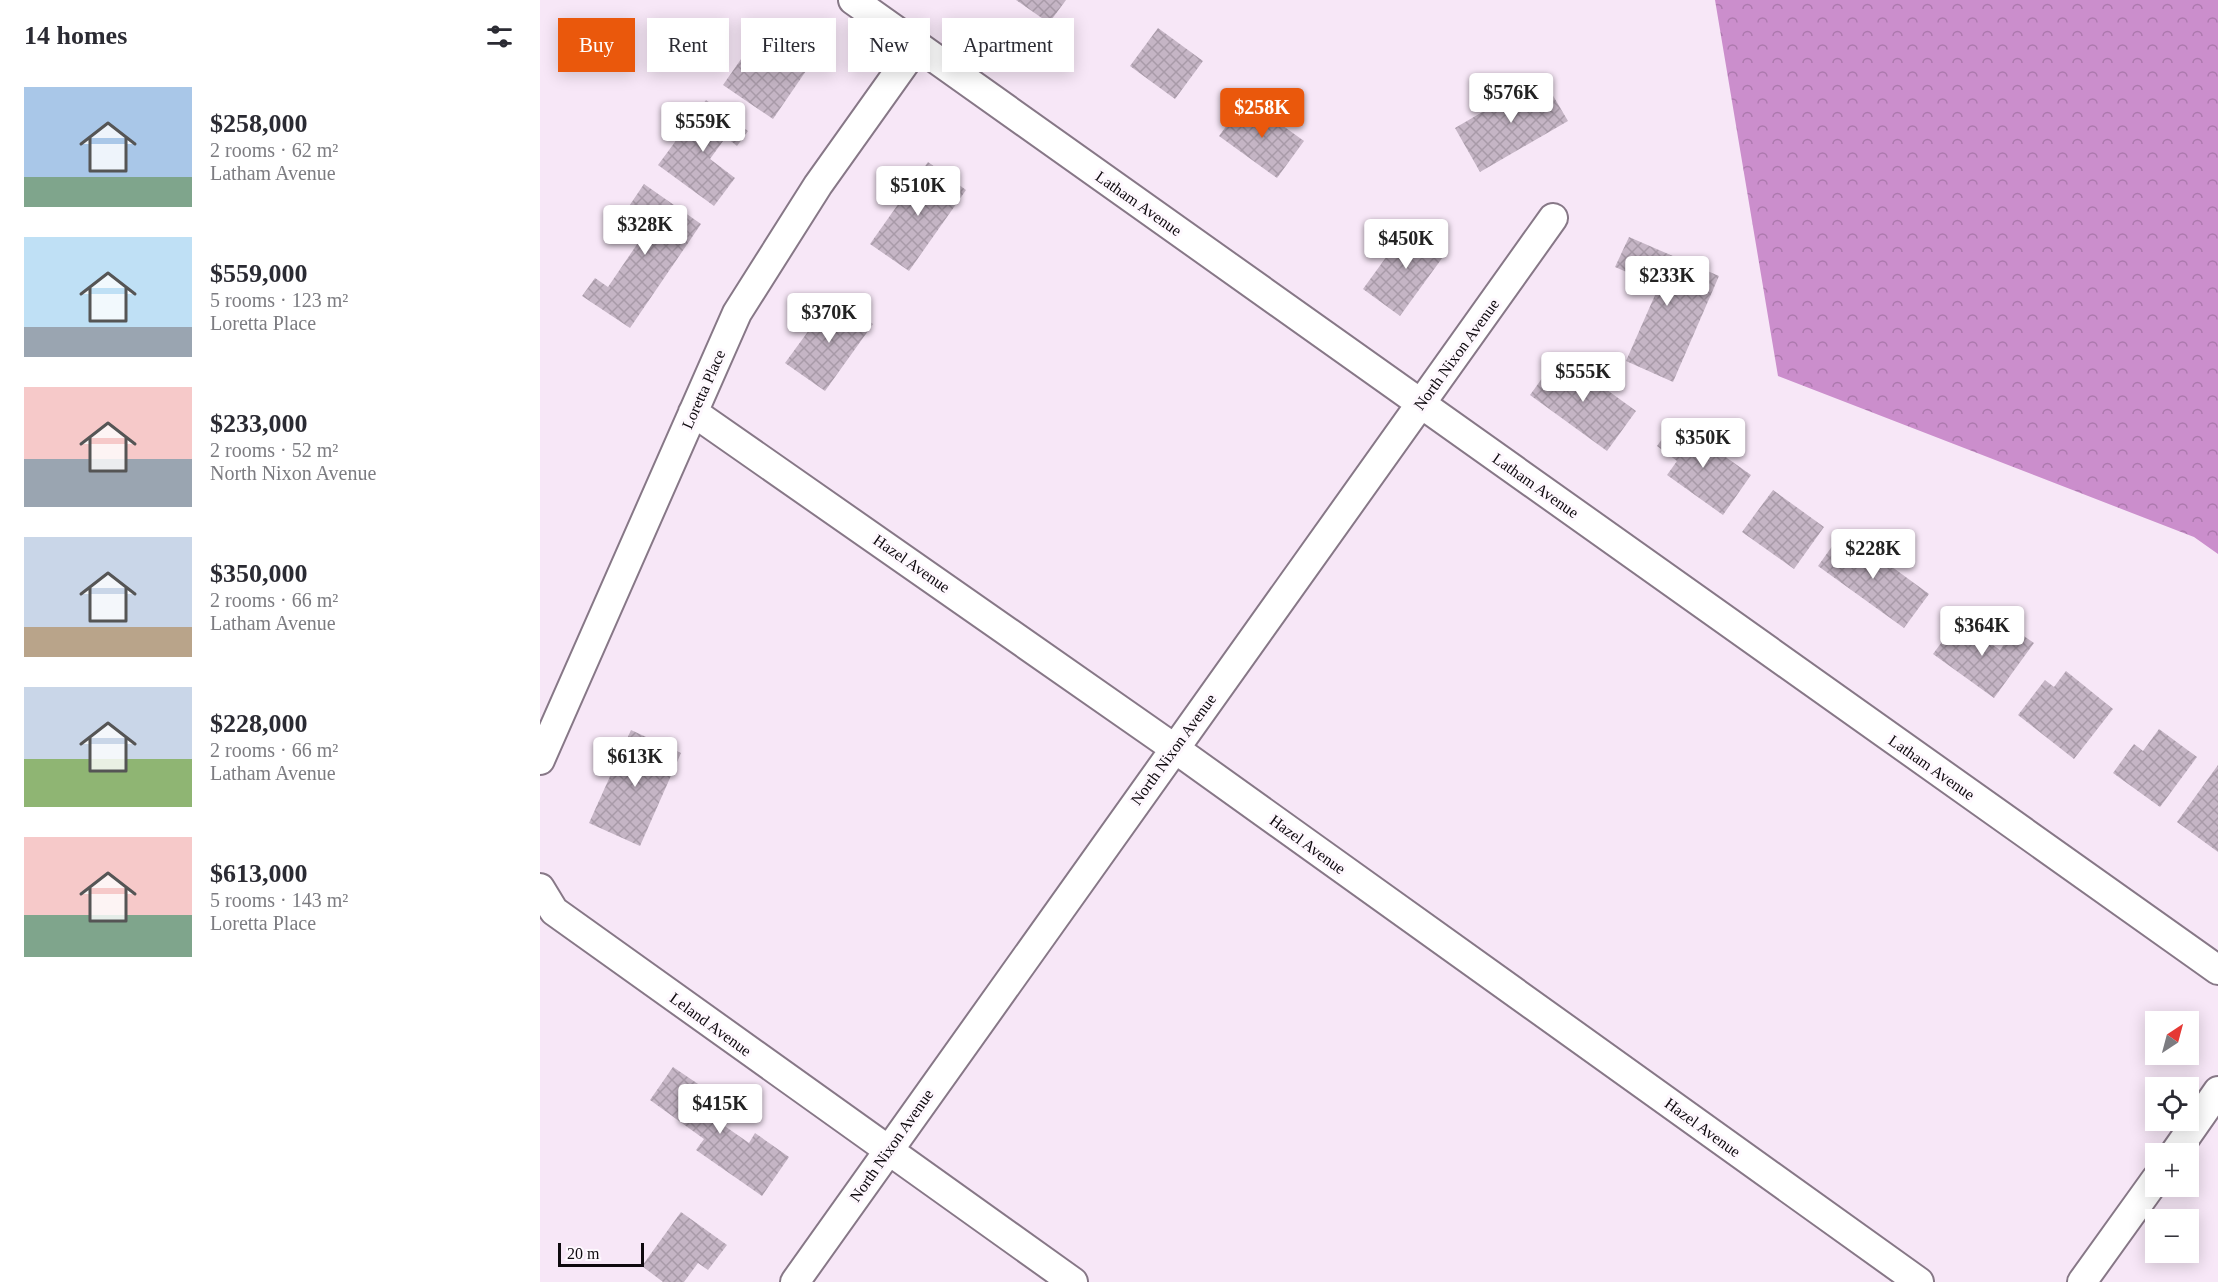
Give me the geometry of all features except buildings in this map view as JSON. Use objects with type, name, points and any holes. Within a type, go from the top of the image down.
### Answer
[{"type":"street","name":"Latham Avenue","points":[[853,0],[878,18]]},
{"type":"street","name":"Latham Avenue","points":[[930,55],[2218,970]]},
{"type":"street","name":"Loretta Place","points":[[540,760],[737,313],[768,260],[818,185],[898,72]]},
{"type":"street","name":"North Nixon Avenue","points":[[795,1282],[1553,218]]},
{"type":"street","name":"Hazel Avenue","points":[[693,412],[1174,748],[1919,1282]]},
{"type":"street","name":"Leland Avenue","points":[[547,900],[887,1150],[1073,1282]]},
{"type":"street","points":[[2182,1143],[2218,1091]]},
{"type":"street","points":[[2082,1282],[2145,1194]]},
{"type":"green space","points":[[1715,0],[2218,0],[2218,554],[2194,537],[1778,376]]}]
